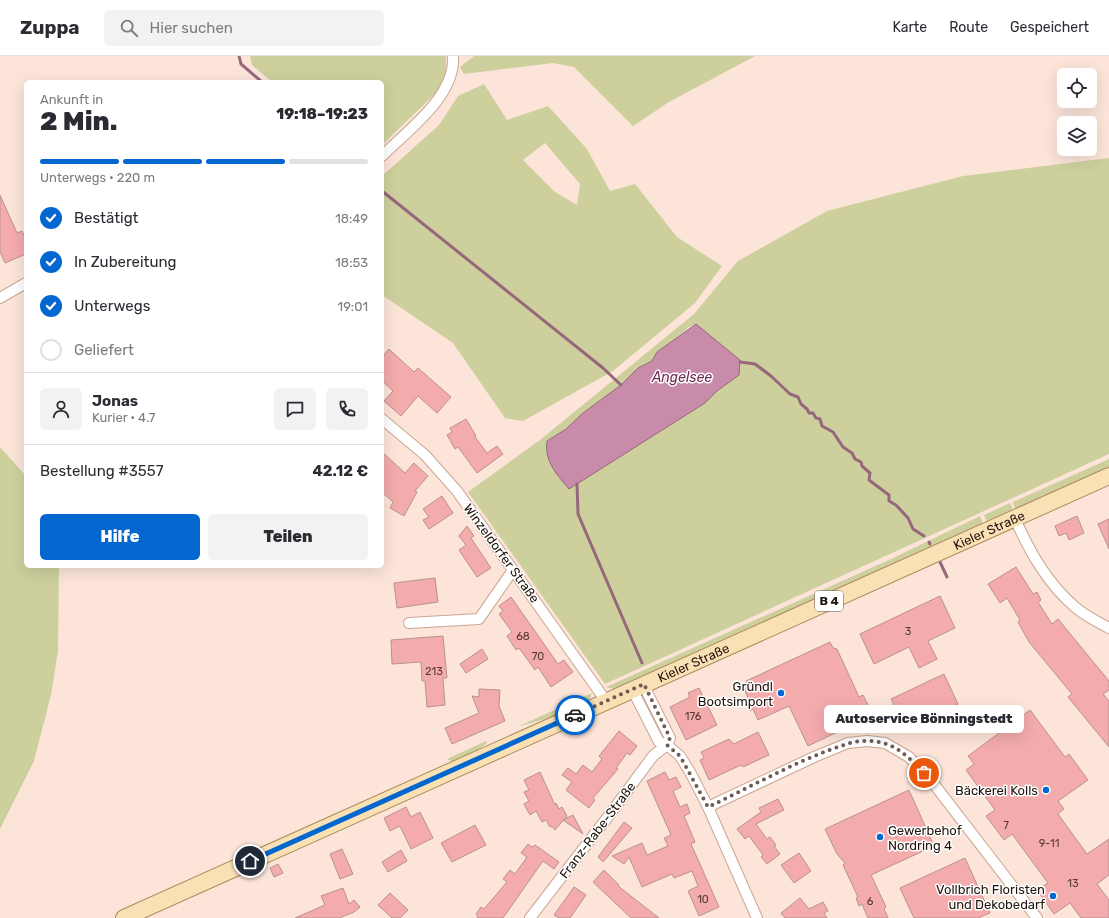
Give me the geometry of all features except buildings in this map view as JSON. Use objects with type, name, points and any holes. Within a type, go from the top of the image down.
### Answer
[{"type":"main road","name":"Kieler Straße","points":[[124,918],[638,686],[1109,476]]},
{"type":"street","points":[[384,154],[437,102],[449,84],[453,56]]},
{"type":"street","points":[[0,298],[24,284]]},
{"type":"street","name":"Winzeldorfer Straße","points":[[384,421],[425,455],[440,470],[606,701]]},
{"type":"street","points":[[1015,519],[1026,545],[1049,580],[1075,608],[1109,628]]},
{"type":"street","points":[[409,623],[479,619],[513,570]]},
{"type":"street","points":[[638,686],[659,742],[667,745],[680,756],[708,807],[757,918]]},
{"type":"street","points":[[708,807],[814,757],[848,743],[867,741],[885,743],[909,757],[930,779],[1037,918]]},
{"type":"street","name":"Franz-Rabe-Straße","points":[[530,918],[653,756],[667,745]]},
{"type":"green space","points":[[250,56],[446,56],[446,73],[437,92],[384,143],[384,80],[270,80],[252,65]]},
{"type":"green space","points":[[474,56],[755,56],[669,102],[633,126],[574,67],[553,63],[464,74],[460,67]]},
{"type":"green space","points":[[484,84],[507,120],[548,106],[587,149],[610,191],[635,184],[677,237],[722,266],[695,303],[613,371],[523,421],[505,418],[453,343],[384,296],[384,174],[439,125],[458,96]],"holes":[[[545,143],[580,184],[577,205],[555,192],[523,160]]]},
{"type":"green space","points":[[1109,158],[1109,454],[605,684],[468,492],[540,440],[694,314],[738,261],[827,211],[963,176]],"holes":[[[696,324],[712,339],[733,354],[739,375],[717,391],[705,403],[569,489],[558,477],[547,441],[566,429],[583,413],[621,385],[638,368],[652,361],[657,352],[668,345],[689,327]]]},
{"type":"green space","points":[[0,447],[24,474],[24,568],[59,568],[58,651],[51,695],[34,761],[0,829]]},
{"type":"green space","points":[[1109,459],[1109,467],[1015,509],[1013,502]]},
{"type":"green space","points":[[1010,503],[1013,510],[987,522],[984,515]]},
{"type":"green space","points":[[980,516],[983,524],[614,689],[606,687],[891,559]]},
{"type":"green space","points":[[592,693],[588,702],[552,717],[517,727]]},
{"type":"green space","points":[[486,741],[487,743],[475,752],[453,762],[447,759]]},
{"type":"water","name":"Angelsee","points":[[696,324],[740,360],[739,375],[717,391],[705,403],[569,489],[556,473],[549,461],[547,455],[547,441],[566,429],[583,413],[621,385],[638,368],[652,361],[657,352]]},
{"type":"waterway","points":[[239,56],[241,64],[260,80]]},
{"type":"waterway","points":[[384,193],[603,368],[621,385]]},
{"type":"waterway","points":[[740,362],[755,364],[771,376],[790,394],[798,397],[801,404],[809,413],[813,413],[816,418],[820,419],[822,426],[833,432],[843,447],[852,453],[855,459],[861,462],[862,466],[870,473],[869,480],[889,495],[889,501],[896,505],[908,518],[913,529],[924,536]]},
{"type":"waterway","points":[[577,484],[578,514],[642,663]]},
{"type":"waterway","points":[[940,562],[947,577]]},
{"type":"way so far","points":[[575,715],[644,684],[670,738],[667,745],[680,756],[708,807],[814,757],[848,743],[867,741],[885,743],[909,757],[924,773]]},
{"type":"place","name":"Gründl Bootsimport","points":[[781,693]]},
{"type":"place","name":"Autoservice Bönningstedt","points":[[924,773]]},
{"type":"place","name":"Bäckerei Kolls","points":[[1046,790]]},
{"type":"place","name":"Gewerbehof Nordring 4","points":[[880,837]]},
{"type":"place","name":"Vollbrich Floristen und Dekobedarf","points":[[1053,896]]},
{"type":"route","points":[[250,861],[575,715]]}]
